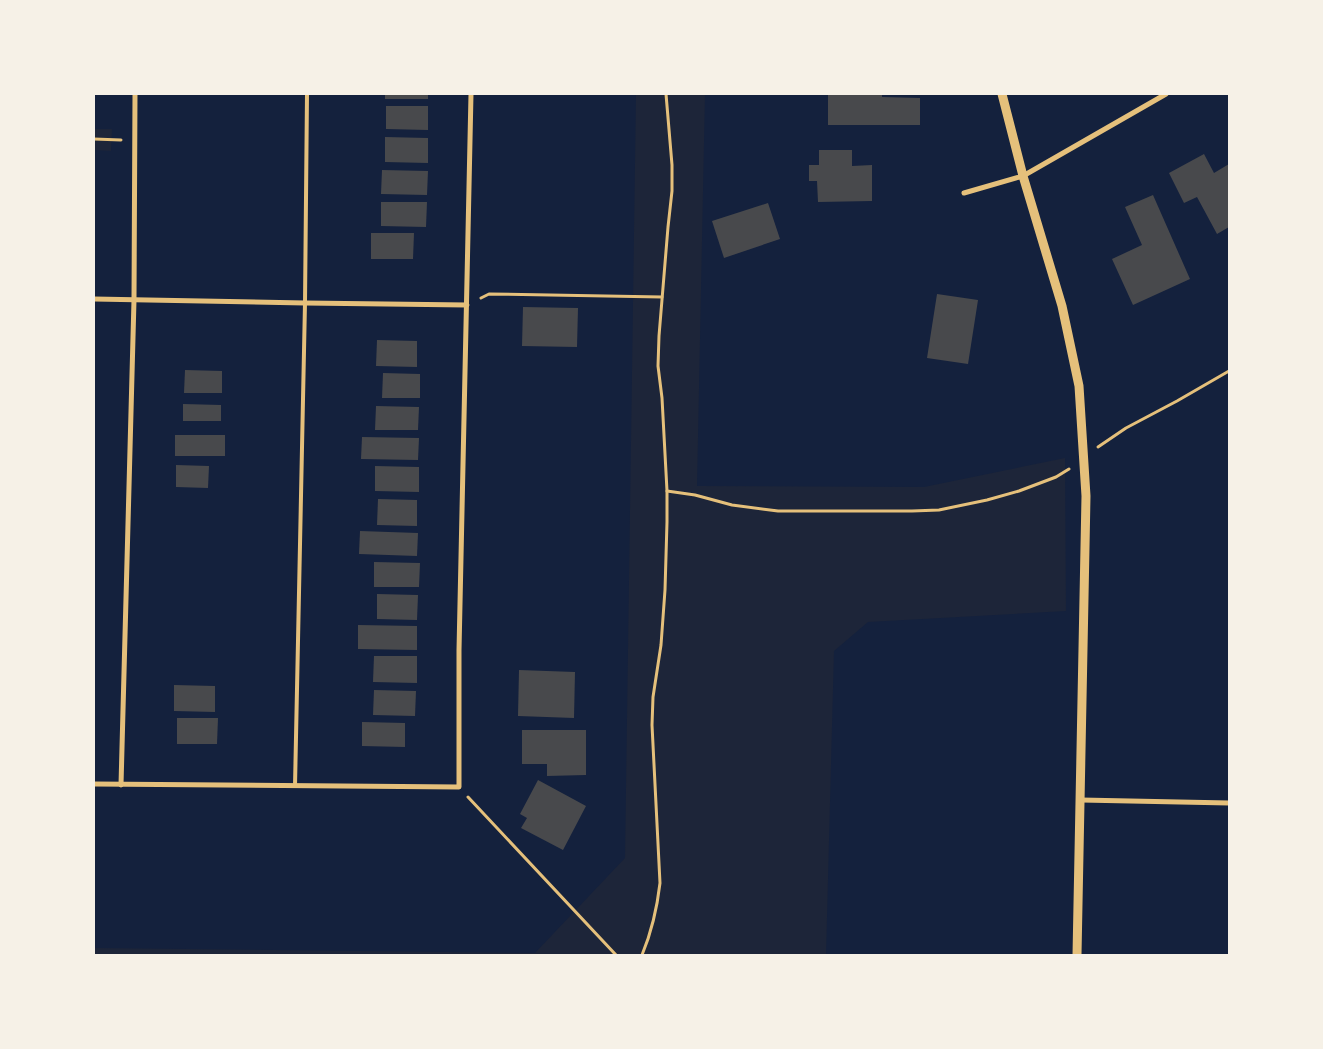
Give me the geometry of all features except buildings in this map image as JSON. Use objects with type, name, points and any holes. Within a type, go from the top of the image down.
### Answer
[{"type":"street","points":[[121,785],[134,300],[134,94]]},
{"type":"street","points":[[94,784],[459,787],[459,650],[472,94]]},
{"type":"street","points":[[1002,94],[1023,176],[1064,315],[1079,386],[1086,496],[1078,955]]},
{"type":"street","points":[[964,193],[1023,176],[1166,94]]},
{"type":"street","points":[[94,299],[467,305]]},
{"type":"street","points":[[1081,800],[1229,803]]},
{"type":"lane","points":[[294,786],[308,94]]},
{"type":"path","points":[[642,955],[651,934],[657,906],[661,871],[653,755],[652,709],[661,645],[665,590],[667,491],[662,398],[658,366],[662,297],[672,191],[672,165],[666,94]]},
{"type":"path","points":[[94,139],[134,140]]},
{"type":"path","points":[[467,305],[489,294],[662,297]]},
{"type":"path","points":[[667,491],[695,494],[732,505],[778,511],[939,510],[988,500],[1039,485],[1056,477],[1083,460],[1103,443],[1126,428],[1229,371]]},
{"type":"path","points":[[459,787],[616,955]]},
{"type":"shaded area","points":[[636,94],[705,94],[697,486],[924,487],[1065,458],[1066,611],[868,622],[834,651],[826,955],[94,955],[94,948],[535,953],[625,858]]},
{"type":"shaded area","points":[[94,129],[112,129],[111,151],[94,150]]}]
